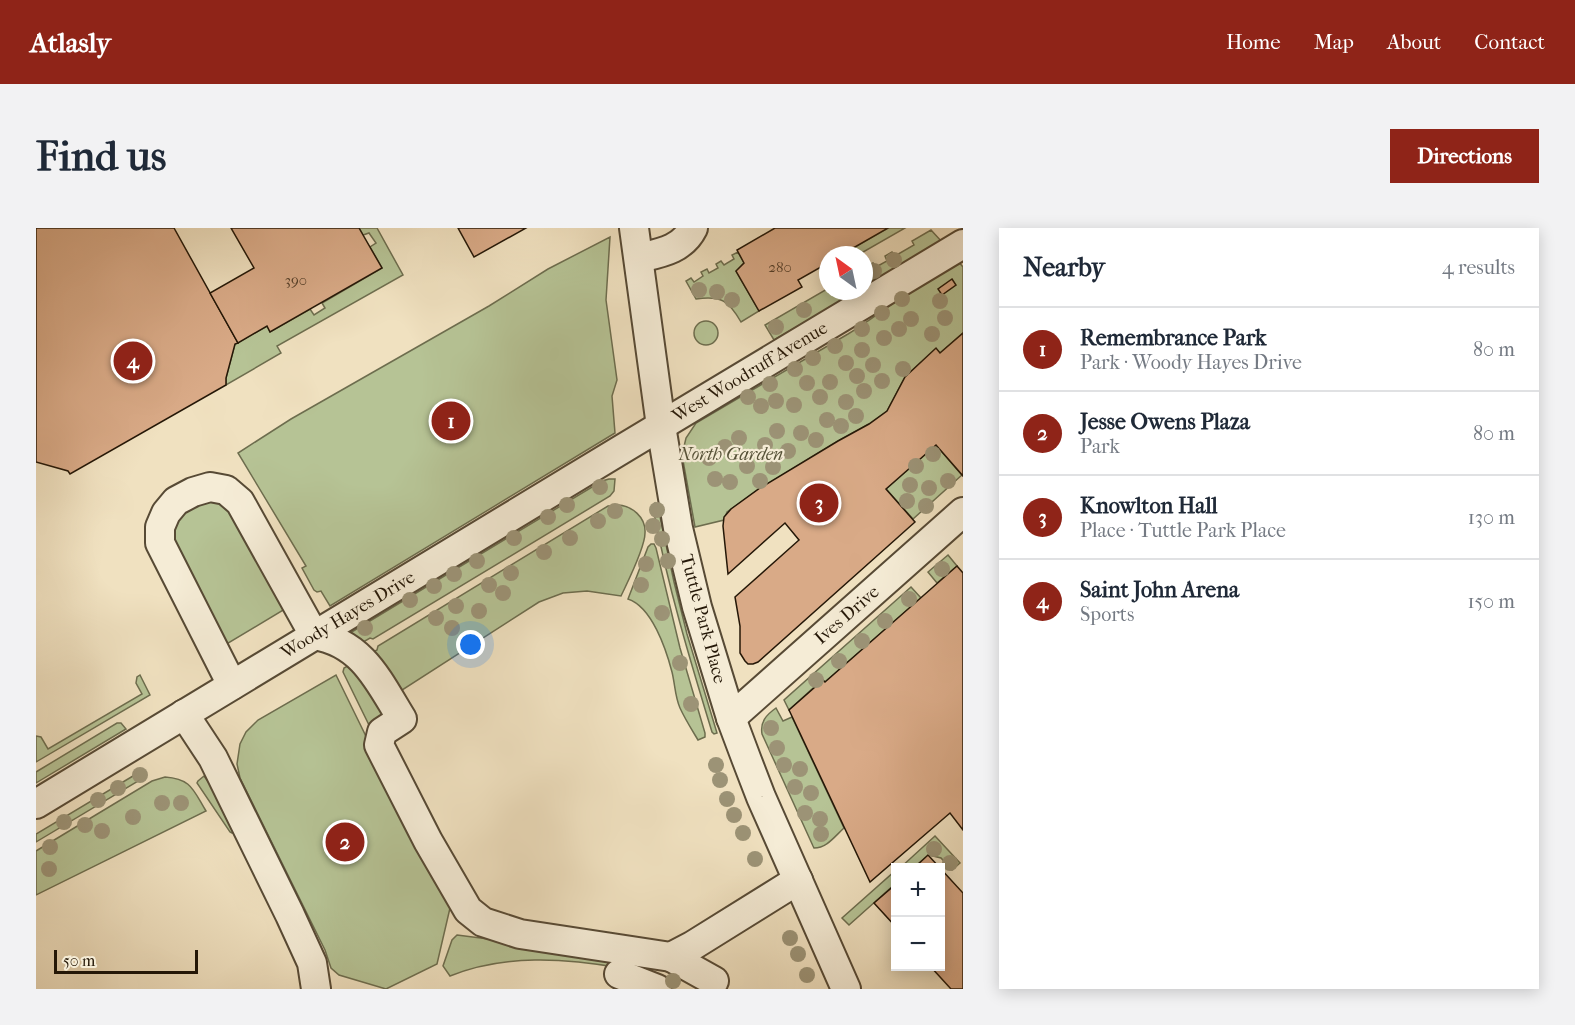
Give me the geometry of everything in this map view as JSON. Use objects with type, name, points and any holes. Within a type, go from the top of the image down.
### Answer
[{"type":"street","name":"Tuttle Park Place","points":[[634,228],[661,426],[678,528],[694,596],[731,718],[761,797],[846,989]]},
{"type":"street","points":[[639,258],[679,246],[693,228]]},
{"type":"street","name":"West Woodruff Avenue","points":[[661,426],[963,244]]},
{"type":"street","name":"Woody Hayes Drive","points":[[36,804],[661,426]]},
{"type":"street","points":[[232,685],[160,543],[160,527],[166,513],[176,501],[193,492],[210,488],[226,490],[240,502],[314,635],[323,636],[344,645],[363,659],[402,719],[382,732],[379,745],[428,841],[468,910],[483,922],[520,934],[671,957],[701,981]]},
{"type":"street","name":"Ives Drive","points":[[731,718],[963,512]]},
{"type":"street","points":[[184,714],[213,758],[298,931],[312,963],[316,989]]},
{"type":"street","points":[[671,957],[798,880]]},
{"type":"street","points":[[640,951],[625,976],[657,989]]},
{"type":"green space","points":[[359,228],[377,228],[403,275],[277,346],[281,353],[226,385],[235,344],[267,326],[270,332],[310,309],[314,315],[325,308],[322,303],[382,268],[370,247],[376,243],[369,233],[363,235]]},
{"type":"green space","points":[[888,228],[905,228],[873,246],[857,246]]},
{"type":"green space","points":[[931,230],[943,243],[873,283],[873,263],[876,267],[887,261],[885,256],[892,252],[895,256],[914,245],[912,241]]},
{"type":"green space","points":[[610,237],[606,300],[617,380],[612,396],[615,433],[330,606],[321,591],[314,590],[302,568],[306,566],[238,453],[291,419],[489,306],[548,269]]},
{"type":"green space","points":[[738,252],[744,263],[736,271],[759,311],[741,322],[728,304],[723,301],[712,298],[696,299],[686,281],[691,278],[694,282],[703,276],[701,272],[707,269],[709,273],[718,268],[716,264],[721,261],[724,265],[734,259],[732,255]]},
{"type":"green space","name":"North Garden","points":[[957,260],[963,267],[963,333],[940,353],[936,349],[905,377],[887,411],[761,488],[727,512],[724,520],[695,527],[682,455],[686,438],[696,423],[848,334]]},
{"type":"green space","points":[[819,294],[819,300],[843,300],[774,340],[765,325]]},
{"type":"green space","points":[[701,321],[711,321],[718,328],[718,338],[711,345],[701,345],[694,338],[694,328]]},
{"type":"green space","points":[[936,445],[962,475],[913,519],[886,489]]},
{"type":"green space","points":[[615,479],[614,491],[610,496],[373,639],[370,638],[358,645],[345,636],[602,481]]},
{"type":"green space","points":[[206,501],[223,504],[230,510],[285,609],[225,645],[171,533],[179,516]]},
{"type":"green space","points":[[655,503],[687,634],[717,733],[714,734],[673,596],[653,512]]},
{"type":"green space","points":[[618,505],[637,513],[645,527],[639,556],[621,596],[587,591],[563,593],[539,602],[402,690],[409,703],[404,706],[368,655],[377,650],[378,646],[608,506]]},
{"type":"green space","points":[[651,544],[654,544],[656,548],[680,648],[705,733],[705,737],[698,740],[678,704],[673,677],[657,630],[637,603],[628,599]]},
{"type":"green space","points":[[948,555],[957,566],[937,583],[928,572]]},
{"type":"green space","points":[[911,587],[921,598],[825,682],[822,680],[789,710],[784,700]]},
{"type":"green space","points":[[357,661],[391,710],[370,727],[343,672],[344,668]]},
{"type":"green space","points":[[140,675],[150,695],[36,762],[36,736],[41,737],[48,749],[142,694],[136,683]]},
{"type":"green space","points":[[336,675],[450,908],[437,964],[386,989],[339,975],[331,968],[325,950],[240,778],[237,764],[240,744],[246,732],[258,720]]},
{"type":"green space","points":[[776,708],[783,721],[792,717],[844,828],[823,846],[814,848],[762,734],[764,719]]},
{"type":"green space","points":[[117,723],[121,723],[126,729],[36,783],[36,772]]},
{"type":"green space","points":[[143,770],[145,777],[36,842],[36,834]]},
{"type":"green space","points":[[204,776],[234,831],[232,833],[197,783]]},
{"type":"green space","points":[[165,777],[181,780],[191,787],[206,811],[36,895],[36,851],[152,781]]},
{"type":"green space","points":[[935,836],[960,863],[952,870],[941,858],[929,855],[919,863],[905,863]]},
{"type":"green space","points":[[891,875],[891,888],[849,925],[842,918]]},
{"type":"green space","points":[[457,935],[613,955],[621,968],[557,960],[513,961],[471,969],[450,976],[443,966],[452,940]]},
{"type":"building","points":[[36,228],[174,228],[238,343],[235,344],[226,385],[70,474],[68,471],[36,462]]},
{"type":"building","points":[[231,228],[359,228],[382,268],[270,332],[267,326],[238,343],[210,293],[254,268]]},
{"type":"building","points":[[458,228],[526,228],[474,257]]},
{"type":"building","points":[[775,228],[888,228],[857,246],[819,246],[819,268],[798,280],[802,287],[759,311],[736,271],[744,263],[737,250]]},
{"type":"building","points":[[952,279],[956,285],[942,295],[938,289]]},
{"type":"building","points":[[963,333],[963,476],[936,445],[886,489],[915,522],[758,662],[748,664],[740,653],[740,626],[735,597],[799,540],[785,523],[728,574],[724,517],[731,509],[760,488],[887,411],[905,377],[936,348],[940,353]]},
{"type":"building","points":[[957,566],[963,573],[963,830],[950,813],[870,882],[789,710],[823,680],[825,682]]},
{"type":"building","points":[[928,855],[935,863],[919,863]]},
{"type":"building","points":[[945,873],[963,893],[963,989],[951,989],[935,971],[945,971]]},
{"type":"building","points":[[891,888],[891,922],[874,903]]},
{"type":"place","name":"Saint John Arena","points":[[133,361]]},
{"type":"place","name":"Remembrance Park","points":[[451,421]]},
{"type":"place","name":"Knowlton Hall","points":[[819,503]]},
{"type":"place","name":"Jesse Owens Plaza","points":[[345,842]]}]
